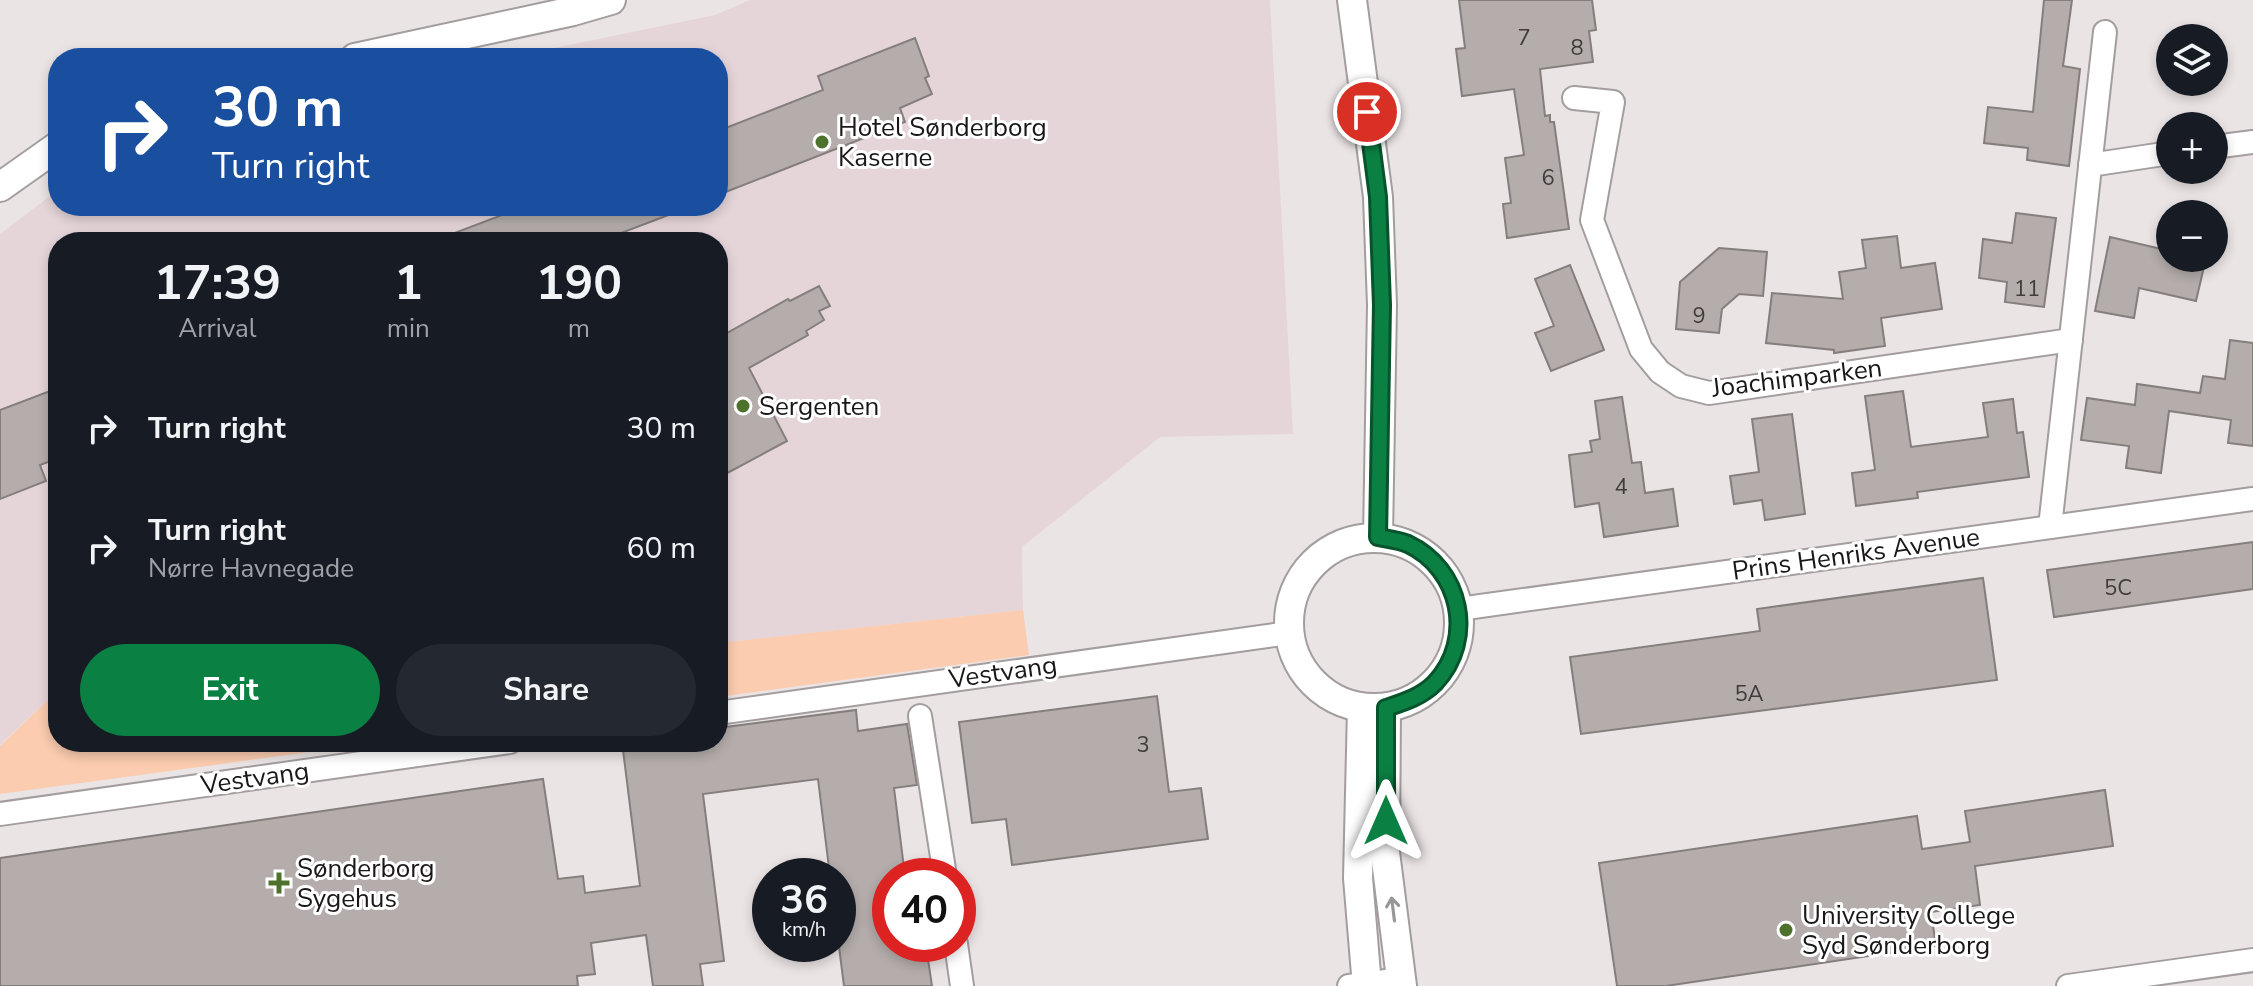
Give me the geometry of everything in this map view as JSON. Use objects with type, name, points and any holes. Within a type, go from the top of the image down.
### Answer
[{"type":"street","points":[[401,48],[611,0]]},
{"type":"street","points":[[1352,0],[1378,197],[1382,305],[1378,537]]},
{"type":"street","points":[[2050,527],[2105,32]]},
{"type":"street","name":"Joachimparken","points":[[1574,98],[1613,102],[1592,220],[1641,349],[1660,372],[1681,386],[1709,393],[2071,340]]},
{"type":"street","points":[[2228,145],[2253,142]]},
{"type":"street","points":[[0,187],[48,153]]},
{"type":"street","points":[[2090,165],[2156,155]]},
{"type":"street","name":"Prins Henriks Avenue","points":[[1459,609],[2253,499]]},
{"type":"street","points":[[1378,537],[1406,543],[1431,559],[1449,581],[1459,609],[1459,636],[1450,662],[1434,683],[1413,699],[1374,708],[1335,700],[1313,683],[1296,660],[1289,633],[1289,609],[1297,586],[1310,565],[1329,549],[1353,539],[1378,537]]},
{"type":"street","name":"Vestvang","points":[[728,712],[1289,633]]},
{"type":"street","points":[[1374,708],[1385,852],[1402,982],[1361,985],[1358,878],[1374,708]]},
{"type":"street","points":[[920,716],[942,858]]},
{"type":"street","name":"Vestvang","points":[[0,814],[439,752]]},
{"type":"street","points":[[2068,986],[2253,960]]},
{"type":"street","points":[[959,962],[962,986]]},
{"type":"shaded area","points":[[750,0],[1270,0],[1293,434],[1160,437],[1022,547],[1023,610],[728,642],[728,232],[48,232],[48,699],[0,745],[0,234],[48,198],[48,216],[728,216],[728,48],[554,48],[715,15]]},
{"type":"shaded area","points":[[1023,610],[1029,655],[728,696],[728,642]]},
{"type":"shaded area","points":[[48,700],[48,752],[310,752],[0,794],[0,746]]},
{"type":"building","points":[[1459,0],[1592,0],[1596,30],[1589,31],[1593,62],[1540,69],[1545,116],[1550,115],[1550,122],[1554,122],[1569,229],[1507,238],[1503,204],[1511,203],[1505,158],[1524,155],[1514,89],[1462,96],[1456,49],[1465,48]]},
{"type":"building","points":[[2044,0],[2072,0],[2063,66],[2080,69],[2069,166],[2027,160],[2028,148],[1984,143],[1988,107],[2033,112]]},
{"type":"building","points":[[915,38],[932,94],[900,108],[905,122],[728,191],[728,127],[823,90],[818,76]]},
{"type":"building","points":[[2016,213],[2056,218],[2044,307],[2005,302],[2007,282],[1979,278],[1983,239],[2012,243]]},
{"type":"building","points":[[500,216],[666,216],[624,232],[457,232]]},
{"type":"building","points":[[1897,236],[1901,268],[1935,263],[1942,309],[1881,318],[1885,346],[1834,353],[1834,350],[1766,343],[1772,293],[1843,299],[1839,272],[1866,268],[1862,240]]},
{"type":"building","points":[[2110,237],[2156,248],[2156,272],[2203,272],[2196,301],[2139,288],[2134,318],[2095,311]]},
{"type":"building","points":[[1719,248],[1767,252],[1763,296],[1739,294],[1722,309],[1719,333],[1676,329],[1680,282]]},
{"type":"building","points":[[1570,265],[1604,350],[1551,371],[1535,333],[1554,326],[1535,279]]},
{"type":"building","points":[[819,286],[830,306],[819,311],[824,320],[806,331],[808,335],[749,368],[787,441],[728,473],[728,332],[788,299],[790,301]]},
{"type":"building","points":[[2230,340],[2253,343],[2253,446],[2228,443],[2231,420],[2169,411],[2161,473],[2126,468],[2129,446],[2081,440],[2087,398],[2135,405],[2137,384],[2200,393],[2203,376],[2225,379]]},
{"type":"building","points":[[1903,391],[1911,447],[1988,437],[1983,403],[2013,399],[2017,433],[2023,432],[2029,477],[1917,492],[1918,498],[1856,506],[1852,473],[1875,470],[1865,396]]},
{"type":"building","points":[[48,392],[48,462],[40,465],[46,481],[0,499],[0,410]]},
{"type":"building","points":[[1622,397],[1632,463],[1641,462],[1645,493],[1673,489],[1678,526],[1604,537],[1599,503],[1575,507],[1569,455],[1592,452],[1590,441],[1600,439],[1595,401]]},
{"type":"building","points":[[1792,414],[1805,514],[1765,520],[1762,500],[1734,504],[1730,476],[1759,472],[1752,419]]},
{"type":"building","points":[[2253,542],[2253,589],[2054,617],[2047,570]]},
{"type":"building","points":[[1983,578],[1997,680],[1581,734],[1570,657],[1760,631],[1757,609]]},
{"type":"building","points":[[1157,696],[1169,792],[1201,788],[1208,839],[1012,865],[1006,819],[972,823],[959,722]]},
{"type":"building","name":"Sønderborg Sygehus","points":[[856,710],[858,731],[907,724],[917,785],[894,788],[903,858],[872,858],[872,962],[928,962],[932,986],[844,986],[841,962],[856,962],[856,858],[828,858],[818,779],[703,794],[724,961],[700,964],[703,986],[653,986],[646,935],[591,943],[595,974],[577,976],[578,986],[0,986],[0,858],[543,779],[558,879],[583,876],[585,893],[640,886],[623,752],[728,752],[728,727]]},
{"type":"building","points":[[2105,790],[2113,846],[1975,866],[1980,905],[1931,912],[1936,946],[1666,986],[1617,986],[1599,863],[1917,816],[1922,849],[1970,842],[1965,811]]},
{"type":"place","name":"Hotel Sønderborg Kaserne","points":[[822,142]]},
{"type":"place","name":"Sergenten","points":[[743,406]]},
{"type":"place","name":"Sønderborg Sygehus","points":[[279,883]]},
{"type":"place","name":"University College Syd Sønderborg","points":[[1786,930]]},
{"type":"route","points":[[1367,112],[1378,197],[1382,305],[1378,537],[1406,543],[1431,559],[1449,581],[1459,609],[1459,636],[1450,662],[1434,683],[1413,699],[1386,708],[1386,821]]}]
